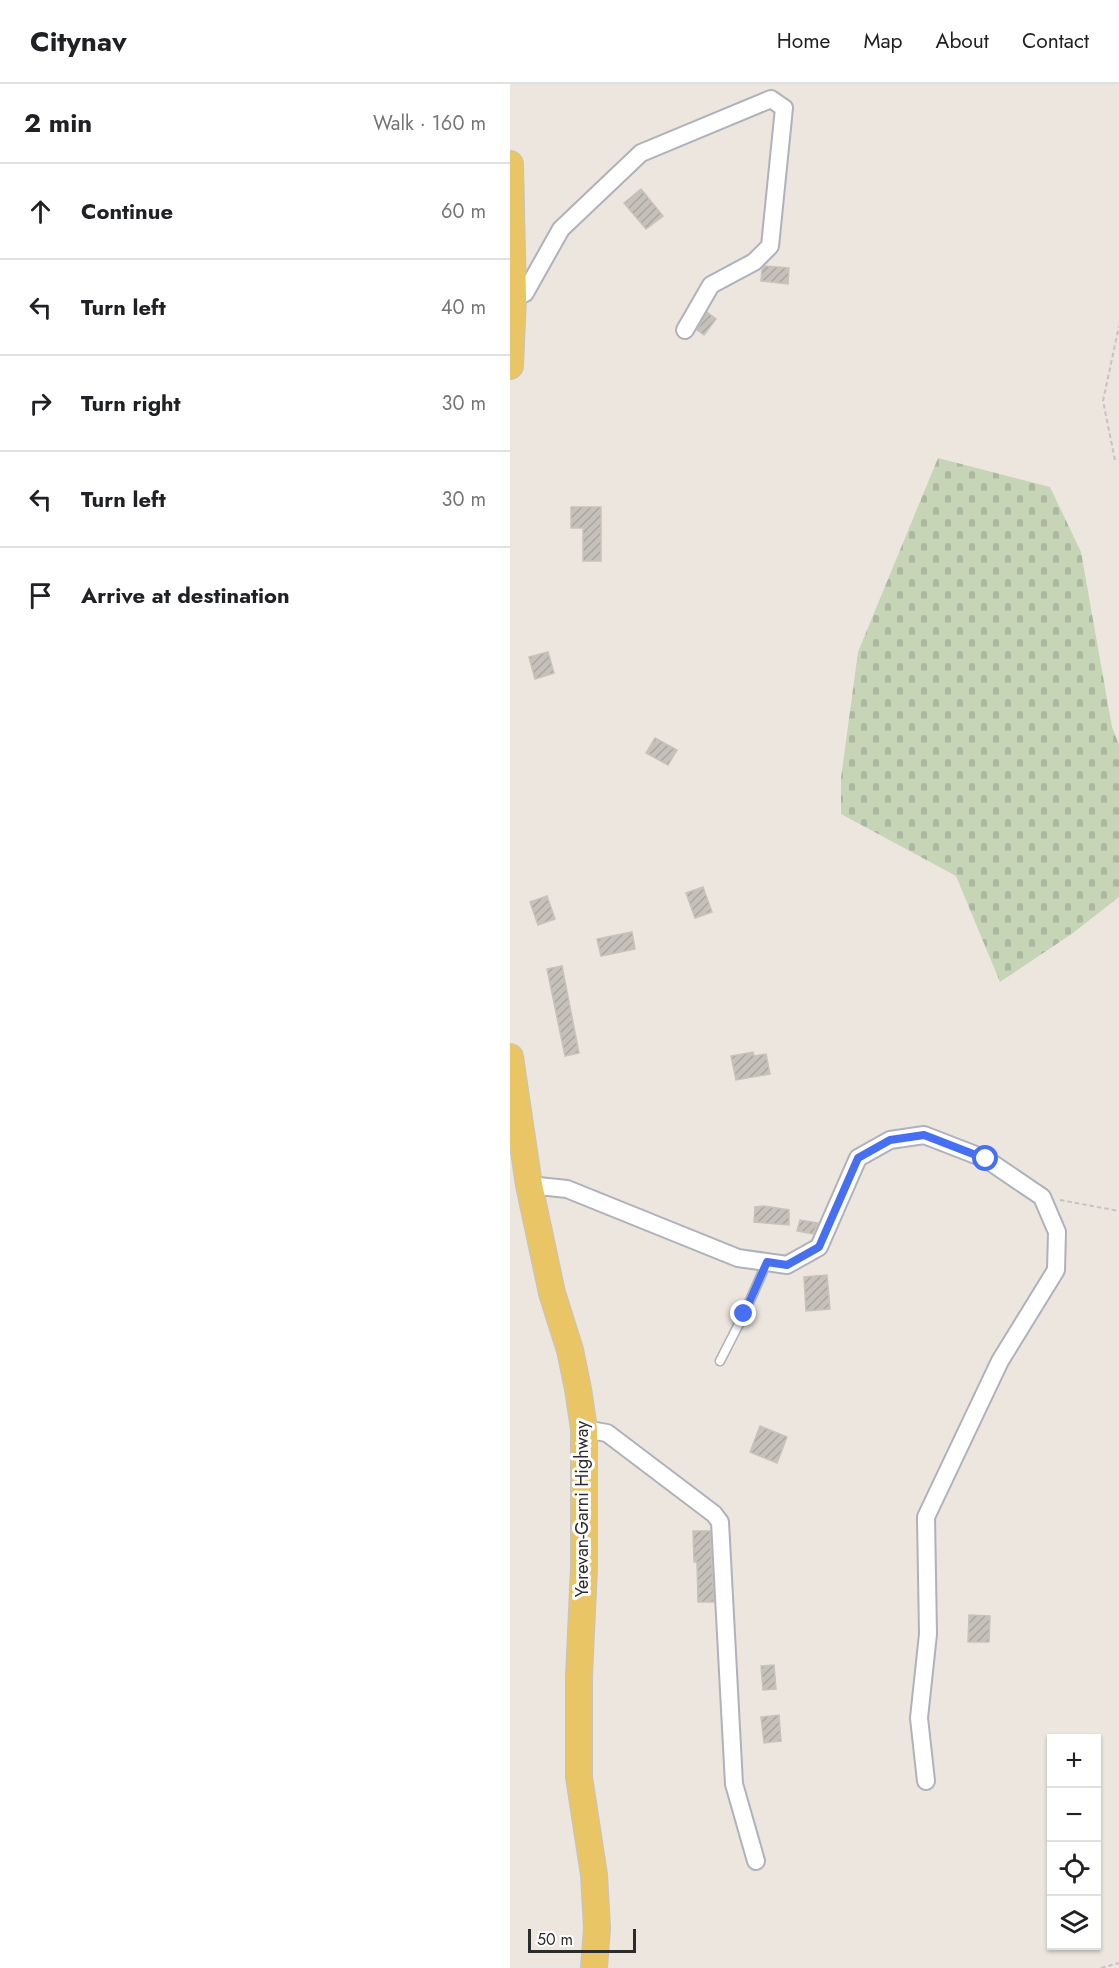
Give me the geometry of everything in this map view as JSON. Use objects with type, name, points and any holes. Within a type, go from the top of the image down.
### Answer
[{"type":"main road","points":[[510,165],[513,298],[510,366]]},
{"type":"main road","name":"Yerevan-Garni Highway","points":[[510,1057],[529,1185],[552,1293],[572,1360],[584,1429],[585,1568],[579,1676],[579,1777],[594,1875],[597,1928],[594,1968]]},
{"type":"street","points":[[513,298],[525,293],[561,229],[641,153],[771,99],[784,108],[770,246],[754,262],[711,285],[685,330]]},
{"type":"street","points":[[529,1185],[567,1189],[738,1258],[787,1265],[819,1247],[858,1158],[890,1140],[924,1135],[986,1159],[1042,1197],[1057,1232],[1056,1270],[1000,1361],[926,1517],[928,1634],[919,1718],[927,1781]]},
{"type":"street","points":[[584,1429],[607,1433],[714,1514],[720,1522],[734,1784],[756,1861]]},
{"type":"lane","points":[[720,1361],[767,1262]]},
{"type":"path","points":[[1115,460],[1103,401],[1119,326]]},
{"type":"path","points":[[1042,1197],[1119,1211]]},
{"type":"path","points":[[1101,1968],[1119,1963]]},
{"type":"green space","points":[[938,458],[1050,487],[1081,552],[1112,727],[1119,745],[1119,897],[1073,933],[1000,982],[956,876],[841,814],[841,778],[858,652]]},
{"type":"building","points":[[641,189],[663,216],[646,229],[624,203]]},
{"type":"building","points":[[765,266],[789,268],[788,284],[761,281],[762,269]]},
{"type":"building","points":[[707,312],[716,319],[704,335],[697,330]]},
{"type":"building","points":[[571,507],[601,507],[601,561],[583,561],[583,528],[571,528]]},
{"type":"building","points":[[548,652],[554,673],[535,679],[529,657]]},
{"type":"building","points":[[655,738],[677,750],[668,765],[646,753]]},
{"type":"building","points":[[703,887],[712,912],[695,918],[686,893]]},
{"type":"building","points":[[547,896],[555,919],[538,925],[530,902]]},
{"type":"building","points":[[632,932],[635,949],[601,956],[597,939]]},
{"type":"building","points":[[562,966],[579,1053],[565,1056],[547,969]]},
{"type":"building","points":[[753,1052],[754,1056],[766,1054],[770,1074],[736,1080],[731,1056]]},
{"type":"building","points":[[755,1207],[789,1210],[789,1225],[754,1222]]},
{"type":"building","points":[[800,1220],[818,1223],[813,1234],[797,1231]]},
{"type":"building","points":[[827,1275],[830,1309],[806,1311],[804,1277]]},
{"type":"building","points":[[760,1426],[787,1437],[777,1463],[750,1452]]},
{"type":"building","points":[[693,1531],[710,1531],[714,1602],[698,1602],[697,1562],[694,1562]]},
{"type":"building","points":[[969,1615],[990,1616],[989,1642],[968,1642]]},
{"type":"building","points":[[774,1665],[776,1689],[763,1690],[761,1666]]},
{"type":"building","points":[[779,1715],[781,1741],[764,1743],[761,1717]]},
{"type":"route","points":[[744,1314],[767,1262],[787,1265],[819,1247],[858,1158],[890,1140],[924,1135],[986,1159]]}]
